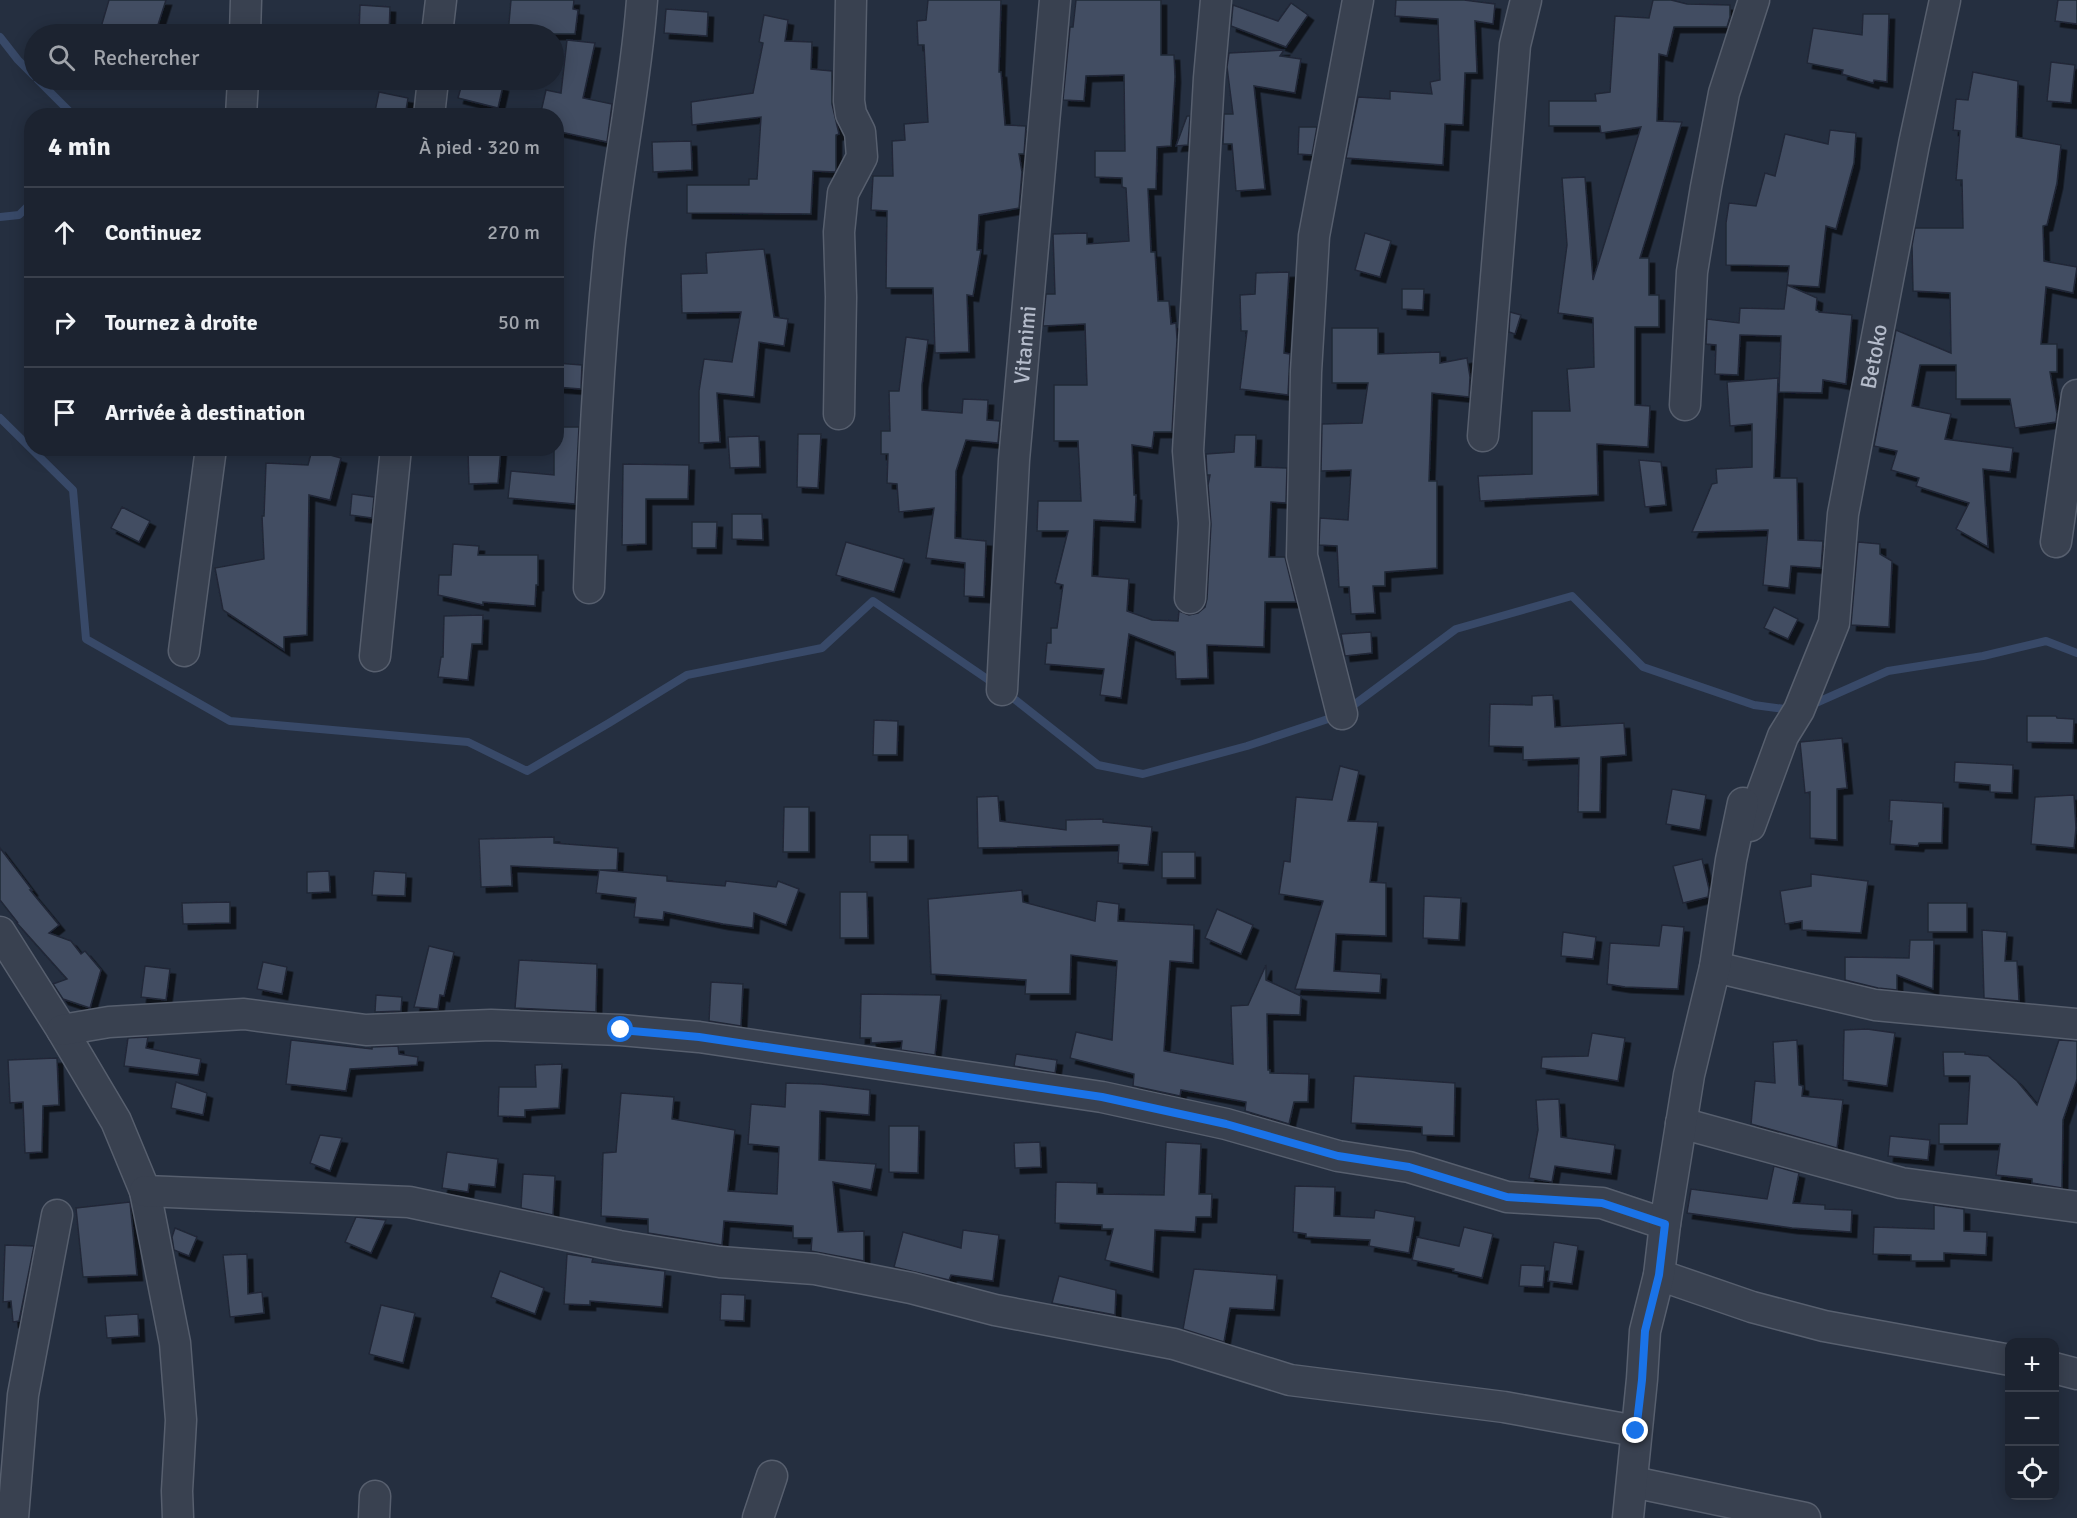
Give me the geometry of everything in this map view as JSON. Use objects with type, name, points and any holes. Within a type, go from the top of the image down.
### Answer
[{"type":"street","points":[[245,24],[246,0]]},
{"type":"street","points":[[438,24],[441,0]]},
{"type":"street","points":[[590,588],[594,443],[610,242],[638,52],[642,0]]},
{"type":"street","points":[[838,414],[841,297],[839,232],[843,193],[862,157],[860,132],[851,114],[849,100],[851,0]]},
{"type":"street","name":"Vitanimi","points":[[1002,690],[1014,460],[1055,0]]},
{"type":"street","points":[[1190,598],[1194,523],[1188,451],[1209,78],[1216,0]]},
{"type":"street","points":[[1342,714],[1302,556],[1306,372],[1314,236],[1359,0]]},
{"type":"street","points":[[1483,436],[1515,45],[1526,0]]},
{"type":"street","points":[[1685,405],[1692,272],[1706,187],[1724,93],[1754,0]]},
{"type":"street","name":"Betoko","points":[[1715,967],[1731,860],[1743,803],[1750,826],[1783,736],[1797,715],[1834,623],[1843,514],[1914,144],[1945,0]]},
{"type":"street","points":[[241,108],[242,90]]},
{"type":"street","points":[[430,108],[432,90]]},
{"type":"street","points":[[2056,542],[2077,395]]},
{"type":"street","points":[[184,651],[211,456]]},
{"type":"street","points":[[375,656],[395,456]]},
{"type":"street","points":[[0,932],[116,1121],[145,1191],[175,1343],[181,1420],[177,1491],[178,1518]]},
{"type":"street","points":[[1628,1518],[1645,1331],[1659,1275],[1689,1075],[1715,967],[1875,1005],[2077,1024]]},
{"type":"street","points":[[62,1030],[109,1022],[244,1014],[366,1030],[491,1025],[621,1030],[699,1037],[1102,1097],[1226,1124],[1338,1156],[1409,1167],[1507,1197],[1602,1203],[1665,1224]]},
{"type":"street","points":[[1681,1123],[1901,1183],[2077,1207]]},
{"type":"street","points":[[145,1191],[409,1202],[619,1246],[720,1262],[815,1269],[911,1288],[995,1310],[1174,1344],[1290,1380],[1504,1407],[1636,1431]]},
{"type":"street","points":[[13,1518],[23,1395],[57,1215]]},
{"type":"street","points":[[1659,1275],[1752,1307],[1824,1326],[2005,1359]]},
{"type":"street","points":[[2059,1369],[2077,1374]]},
{"type":"street","points":[[758,1518],[772,1476]]},
{"type":"street","points":[[1632,1482],[1805,1518]]},
{"type":"building","points":[[109,0],[166,0],[158,24],[102,24]]},
{"type":"building","points":[[511,0],[574,0],[573,9],[578,10],[575,34],[564,34],[564,24],[509,24]]},
{"type":"building","points":[[928,0],[1001,0],[999,72],[1001,72],[1005,125],[1026,126],[1024,154],[1019,154],[1022,172],[1019,208],[979,215],[977,250],[981,250],[973,296],[967,295],[969,352],[935,353],[933,288],[886,288],[887,211],[871,210],[873,176],[893,176],[892,141],[905,140],[904,124],[928,122],[924,45],[918,45],[917,21],[926,20]]},
{"type":"building","points":[[1076,0],[1161,0],[1161,55],[1174,55],[1175,77],[1171,146],[1157,147],[1156,189],[1148,189],[1151,252],[1155,252],[1158,301],[1169,301],[1171,324],[1176,323],[1172,432],[1154,432],[1152,448],[1132,445],[1134,495],[1136,495],[1135,522],[1094,520],[1092,576],[1129,579],[1127,611],[1152,620],[1178,621],[1179,611],[1189,615],[1198,613],[1205,607],[1211,524],[1208,485],[1210,475],[1207,475],[1206,454],[1234,452],[1235,435],[1256,435],[1255,467],[1287,468],[1286,503],[1271,502],[1269,557],[1285,557],[1296,602],[1265,602],[1264,647],[1207,645],[1208,678],[1176,679],[1175,652],[1129,634],[1121,698],[1100,695],[1104,669],[1045,664],[1047,643],[1051,643],[1051,628],[1057,628],[1063,585],[1055,583],[1068,531],[1037,531],[1038,501],[1081,501],[1078,441],[1054,441],[1054,385],[1087,385],[1085,324],[1043,326],[1046,294],[1055,294],[1053,234],[1087,233],[1087,244],[1129,241],[1126,188],[1122,187],[1122,178],[1095,177],[1095,151],[1125,151],[1124,75],[1086,76],[1084,101],[1063,100],[1070,27],[1073,27]]},
{"type":"building","points":[[1396,0],[1464,0],[1495,4],[1493,24],[1475,21],[1477,73],[1465,73],[1463,125],[1445,124],[1443,165],[1346,158],[1358,97],[1390,99],[1390,91],[1432,94],[1430,82],[1440,80],[1438,19],[1395,16]]},
{"type":"building","points":[[1653,0],[1730,5],[1730,17],[1727,27],[1674,27],[1667,56],[1659,54],[1657,121],[1682,122],[1640,258],[1649,258],[1649,295],[1659,295],[1659,327],[1635,327],[1635,405],[1650,406],[1648,447],[1597,444],[1598,495],[1480,501],[1478,476],[1532,474],[1532,411],[1570,411],[1567,369],[1594,367],[1593,318],[1558,313],[1567,245],[1562,178],[1585,177],[1593,280],[1641,127],[1601,133],[1600,126],[1549,126],[1549,101],[1596,101],[1595,94],[1610,92],[1615,16],[1649,18]]},
{"type":"building","points":[[2058,0],[2077,0],[2077,24],[2055,21]]},
{"type":"building","points":[[1291,3],[1308,15],[1286,47],[1231,26],[1233,5],[1278,21]]},
{"type":"building","points":[[360,5],[390,7],[389,24],[359,24]]},
{"type":"building","points":[[666,9],[708,12],[707,36],[664,33]]},
{"type":"building","points":[[1863,14],[1889,14],[1887,82],[1874,80],[1873,83],[1842,74],[1843,70],[1807,63],[1813,28],[1862,35]]},
{"type":"building","points":[[764,15],[788,20],[785,41],[812,42],[811,69],[832,71],[832,104],[839,134],[836,135],[836,170],[835,172],[813,171],[811,214],[687,213],[687,185],[749,185],[749,179],[757,179],[761,117],[692,125],[691,102],[753,93],[763,43],[759,42]]},
{"type":"building","points":[[567,40],[595,43],[583,98],[612,104],[607,142],[564,133],[564,108],[542,108],[546,90],[561,93],[561,90],[564,90]]},
{"type":"building","points":[[1284,50],[1280,56],[1301,59],[1295,93],[1254,86],[1265,189],[1236,191],[1232,144],[1223,144],[1224,114],[1233,114],[1227,67],[1229,53]]},
{"type":"building","points":[[2051,62],[2075,65],[2071,103],[2047,101]]},
{"type":"building","points":[[1973,72],[2018,81],[2016,137],[2061,145],[2057,183],[2047,225],[2043,226],[2044,261],[2077,267],[2073,293],[2046,287],[2041,344],[2057,344],[2057,372],[2050,372],[2057,414],[2056,422],[2015,428],[2010,399],[1956,399],[1956,365],[1920,365],[1912,406],[1951,414],[1945,439],[2013,448],[2010,472],[1983,469],[1988,547],[1956,529],[1969,503],[1916,486],[1919,478],[1891,470],[1897,451],[1874,446],[1896,330],[1951,353],[1950,293],[1913,291],[1912,246],[1915,228],[1963,228],[1962,180],[1956,180],[1960,131],[1953,130],[1956,99],[1968,100]]},
{"type":"building","points":[[460,90],[502,90],[498,108],[458,98]]},
{"type":"building","points":[[379,92],[408,98],[406,108],[376,108]]},
{"type":"building","points":[[1187,116],[1190,116],[1188,145],[1176,146]]},
{"type":"building","points":[[1299,127],[1317,127],[1312,155],[1298,154]]},
{"type":"building","points":[[1830,130],[1856,133],[1854,163],[1836,229],[1826,226],[1819,287],[1787,285],[1789,266],[1726,265],[1726,223],[1729,203],[1756,206],[1765,173],[1775,176],[1785,134],[1828,144]]},
{"type":"building","points":[[691,141],[692,170],[653,172],[652,142]]},
{"type":"building","points":[[1365,233],[1391,241],[1380,277],[1355,270]]},
{"type":"building","points":[[764,249],[774,317],[788,319],[784,346],[759,342],[754,397],[717,393],[720,442],[699,443],[699,391],[704,359],[732,362],[741,312],[682,313],[681,274],[707,273],[706,253]]},
{"type":"building","points":[[1289,272],[1284,353],[1290,354],[1288,395],[1240,389],[1247,331],[1241,331],[1240,295],[1255,294],[1256,273]]},
{"type":"building","points":[[1787,285],[1817,298],[1816,310],[1819,312],[1852,315],[1846,384],[1823,380],[1822,393],[1779,392],[1781,336],[1740,335],[1738,375],[1715,374],[1716,345],[1706,344],[1707,319],[1739,323],[1740,308],[1784,309]]},
{"type":"building","points":[[1402,289],[1424,289],[1423,310],[1402,309]]},
{"type":"building","points":[[1510,312],[1521,315],[1515,334],[1509,332]]},
{"type":"building","points":[[1332,328],[1378,328],[1378,354],[1440,352],[1440,363],[1467,358],[1470,377],[1469,397],[1432,393],[1429,481],[1437,481],[1437,568],[1385,572],[1385,586],[1373,586],[1375,613],[1351,614],[1349,587],[1339,587],[1337,546],[1319,545],[1320,518],[1348,520],[1351,470],[1321,471],[1322,424],[1362,423],[1368,383],[1332,383]]},
{"type":"building","points":[[906,337],[928,340],[922,385],[922,410],[962,413],[963,399],[988,400],[987,420],[1000,421],[998,443],[966,440],[956,471],[955,538],[986,541],[984,597],[964,596],[965,563],[926,558],[934,508],[899,512],[897,484],[887,483],[888,454],[881,454],[881,431],[890,431],[889,391],[899,391]]},
{"type":"building","points":[[564,364],[582,365],[581,389],[564,388]]},
{"type":"building","points":[[1778,378],[1774,478],[1797,478],[1798,540],[1823,541],[1821,568],[1791,566],[1789,588],[1763,585],[1768,530],[1692,532],[1712,484],[1717,483],[1716,469],[1752,467],[1752,424],[1730,426],[1727,382]]},
{"type":"building","points":[[564,427],[579,427],[575,504],[508,498],[511,471],[554,475],[554,456],[564,456]]},
{"type":"building","points":[[798,434],[821,434],[818,488],[797,487]]},
{"type":"building","points":[[759,436],[760,467],[730,468],[728,437]]},
{"type":"building","points":[[310,456],[341,458],[330,500],[309,495],[307,635],[284,637],[284,650],[223,610],[215,568],[264,559],[262,516],[264,516],[266,463],[308,465]]},
{"type":"building","points":[[468,456],[500,456],[498,483],[469,484]]},
{"type":"building","points":[[1639,460],[1661,462],[1666,505],[1645,507]]},
{"type":"building","points":[[623,464],[689,465],[688,499],[646,499],[646,544],[622,545]]},
{"type":"building","points":[[352,494],[374,497],[372,518],[350,515]]},
{"type":"building","points":[[122,507],[150,521],[139,542],[111,528]]},
{"type":"building","points":[[732,514],[762,514],[763,540],[732,539]]},
{"type":"building","points":[[692,522],[717,522],[716,548],[692,548]]},
{"type":"building","points":[[846,542],[904,559],[894,592],[836,575]]},
{"type":"building","points":[[1858,542],[1880,544],[1880,554],[1892,561],[1889,627],[1851,625]]},
{"type":"building","points":[[453,544],[479,546],[478,555],[538,555],[535,606],[483,602],[483,605],[438,595],[439,575],[451,575]]},
{"type":"building","points":[[1774,607],[1798,619],[1788,639],[1764,628]]},
{"type":"building","points":[[483,615],[482,644],[472,644],[468,680],[438,677],[441,657],[443,657],[444,616]]},
{"type":"building","points":[[1371,632],[1372,653],[1345,656],[1341,634]]},
{"type":"building","points":[[1553,695],[1555,727],[1624,723],[1626,755],[1601,757],[1600,812],[1578,812],[1579,758],[1523,760],[1523,747],[1489,746],[1490,704],[1532,705],[1532,696]]},
{"type":"building","points":[[2027,716],[2056,716],[2057,718],[2074,719],[2073,743],[2027,742]]},
{"type":"building","points":[[874,720],[898,721],[897,755],[873,755]]},
{"type":"building","points":[[1842,738],[1847,788],[1837,789],[1837,840],[1810,838],[1810,792],[1805,793],[1800,742]]},
{"type":"building","points":[[1955,762],[2013,765],[2012,793],[1990,792],[1990,785],[1954,782]]},
{"type":"building","points":[[1340,766],[1359,771],[1348,821],[1378,822],[1370,882],[1386,883],[1386,936],[1336,934],[1334,971],[1381,974],[1380,993],[1295,989],[1323,901],[1279,894],[1284,861],[1290,862],[1296,797],[1332,800]]},
{"type":"building","points":[[1672,789],[1706,795],[1700,830],[1666,824]]},
{"type":"building","points":[[2074,795],[2076,828],[2074,848],[2031,844],[2035,797]]},
{"type":"building","points":[[998,796],[1000,821],[1066,830],[1066,820],[1103,819],[1103,822],[1152,827],[1148,865],[1118,863],[1119,845],[978,848],[977,797]]},
{"type":"building","points":[[1890,800],[1943,803],[1942,843],[1919,843],[1918,846],[1890,844],[1892,821],[1889,821]]},
{"type":"building","points":[[784,807],[809,807],[809,852],[783,852]]},
{"type":"building","points":[[870,835],[908,835],[908,862],[870,862]]},
{"type":"building","points":[[554,837],[554,843],[618,848],[617,870],[600,870],[667,876],[667,881],[725,886],[726,881],[776,887],[778,881],[799,889],[786,925],[754,913],[753,928],[664,912],[663,920],[634,917],[636,898],[596,893],[599,870],[511,866],[512,886],[481,887],[479,839]]},
{"type":"building","points":[[0,848],[59,925],[49,933],[71,941],[81,954],[85,951],[101,970],[90,1008],[63,999],[53,984],[67,979],[16,922],[18,923],[0,900]]},
{"type":"building","points":[[1162,852],[1195,852],[1195,878],[1162,878]]},
{"type":"building","points":[[1702,859],[1709,889],[1708,897],[1683,903],[1673,866]]},
{"type":"building","points":[[329,871],[330,892],[307,893],[307,872]]},
{"type":"building","points":[[374,871],[406,873],[405,896],[372,895]]},
{"type":"building","points":[[1811,874],[1868,881],[1861,933],[1802,930],[1802,921],[1785,924],[1780,891],[1811,886]]},
{"type":"building","points":[[1022,890],[1023,902],[1095,921],[1097,901],[1119,904],[1118,921],[1194,925],[1193,963],[1170,961],[1164,1051],[1233,1064],[1231,1006],[1248,1005],[1266,965],[1266,980],[1301,996],[1300,1015],[1267,1014],[1268,1070],[1270,1073],[1309,1074],[1308,1102],[1294,1102],[1289,1124],[1245,1111],[1246,1102],[1181,1090],[1180,1096],[1133,1086],[1134,1074],[1070,1058],[1076,1032],[1112,1040],[1117,961],[1071,955],[1070,994],[1025,994],[1026,980],[931,974],[928,899]]},
{"type":"building","points":[[840,892],[867,892],[868,938],[840,938]]},
{"type":"building","points":[[1424,896],[1461,898],[1459,940],[1423,938]]},
{"type":"building","points":[[230,902],[230,923],[183,924],[182,903]]},
{"type":"building","points":[[1928,903],[1967,903],[1967,932],[1928,932]]},
{"type":"building","points":[[1217,909],[1253,925],[1241,954],[1205,938]]},
{"type":"building","points":[[1662,925],[1684,927],[1678,989],[1607,984],[1610,943],[1659,946]]},
{"type":"building","points":[[1982,930],[2007,932],[2005,961],[2017,961],[2019,1001],[1984,998]]},
{"type":"building","points":[[1563,932],[1596,937],[1593,959],[1561,956]]},
{"type":"building","points":[[1910,940],[1934,940],[1933,989],[1897,975],[1897,990],[1845,980],[1845,957],[1909,958]]},
{"type":"building","points":[[429,946],[454,952],[444,996],[440,995],[438,1009],[414,1007]]},
{"type":"building","points":[[519,960],[597,964],[596,1012],[515,1008]]},
{"type":"building","points":[[263,962],[287,967],[282,994],[257,989]]},
{"type":"building","points":[[145,966],[170,969],[166,1000],[141,997]]},
{"type":"building","points":[[711,982],[743,984],[741,1026],[709,1021]]},
{"type":"building","points":[[861,994],[941,995],[935,1055],[901,1050],[902,1041],[871,1043],[871,1038],[860,1038]]},
{"type":"building","points":[[376,995],[402,997],[401,1011],[375,1012]]},
{"type":"building","points":[[1867,1029],[1895,1033],[1887,1086],[1843,1080],[1844,1030]]},
{"type":"building","points":[[1592,1033],[1625,1038],[1618,1081],[1541,1068],[1542,1057],[1588,1056]]},
{"type":"building","points":[[148,1037],[146,1048],[201,1059],[198,1075],[124,1066],[128,1038]]},
{"type":"building","points":[[291,1040],[372,1049],[372,1047],[398,1046],[399,1054],[418,1057],[417,1065],[350,1069],[346,1091],[286,1084]]},
{"type":"building","points":[[1797,1040],[1799,1085],[1803,1086],[1802,1096],[1843,1100],[1837,1148],[1751,1124],[1755,1081],[1775,1083],[1773,1042]]},
{"type":"building","points":[[2059,1040],[2077,1041],[2077,1079],[2063,1120],[2062,1188],[2032,1183],[2032,1179],[1996,1175],[2000,1144],[1939,1144],[1939,1124],[1967,1124],[1970,1076],[1944,1076],[1943,1052],[1965,1052],[1965,1054],[1988,1056],[2017,1081],[2037,1105]]},
{"type":"building","points":[[1016,1054],[1057,1060],[1055,1073],[1014,1066]]},
{"type":"building","points":[[57,1058],[59,1105],[43,1106],[42,1152],[25,1153],[23,1102],[10,1103],[8,1060]]},
{"type":"building","points":[[562,1064],[559,1108],[525,1110],[525,1117],[498,1116],[499,1087],[536,1087],[535,1065]]},
{"type":"building","points":[[1354,1076],[1455,1083],[1454,1136],[1422,1135],[1422,1127],[1351,1123]]},
{"type":"building","points":[[176,1082],[207,1093],[203,1115],[171,1108]]},
{"type":"building","points":[[786,1083],[821,1084],[870,1090],[869,1115],[820,1111],[819,1160],[876,1164],[871,1190],[833,1182],[838,1232],[864,1231],[864,1261],[811,1251],[812,1238],[793,1238],[793,1226],[724,1221],[722,1245],[648,1233],[648,1219],[601,1216],[603,1153],[616,1152],[621,1093],[674,1097],[672,1119],[735,1130],[728,1191],[777,1194],[779,1147],[748,1144],[751,1104],[785,1107]]},
{"type":"building","points":[[1559,1099],[1561,1137],[1615,1145],[1611,1174],[1555,1166],[1552,1182],[1529,1178],[1538,1130],[1536,1100]]},
{"type":"building","points":[[889,1126],[919,1126],[918,1173],[889,1172]]},
{"type":"building","points":[[320,1135],[342,1138],[330,1171],[310,1163]]},
{"type":"building","points":[[1890,1136],[1930,1140],[1928,1160],[1888,1156]]},
{"type":"building","points":[[1040,1142],[1041,1167],[1015,1168],[1014,1143]]},
{"type":"building","points":[[1166,1142],[1201,1144],[1199,1194],[1212,1194],[1211,1217],[1196,1217],[1195,1232],[1155,1230],[1153,1272],[1105,1260],[1113,1229],[1102,1229],[1102,1225],[1055,1223],[1056,1182],[1097,1183],[1097,1194],[1164,1195]]},
{"type":"building","points":[[447,1152],[498,1159],[495,1187],[469,1184],[468,1192],[442,1188]]},
{"type":"building","points":[[1774,1166],[1799,1173],[1793,1203],[1825,1205],[1825,1209],[1852,1210],[1851,1232],[1792,1228],[1687,1213],[1691,1189],[1767,1199]]},
{"type":"building","points":[[523,1174],[555,1176],[553,1215],[521,1208]]},
{"type":"building","points":[[1295,1186],[1335,1187],[1334,1216],[1374,1218],[1375,1210],[1415,1217],[1409,1253],[1369,1246],[1370,1240],[1306,1237],[1306,1234],[1293,1232]]},
{"type":"building","points":[[130,1202],[137,1275],[83,1277],[76,1208]]},
{"type":"building","points":[[1934,1205],[1964,1209],[1964,1231],[1987,1232],[1986,1255],[1944,1253],[1944,1261],[1911,1261],[1911,1255],[1873,1254],[1874,1227],[1934,1229]]},
{"type":"building","points":[[356,1217],[386,1220],[371,1253],[345,1242]]},
{"type":"building","points":[[1464,1227],[1493,1234],[1482,1278],[1412,1260],[1417,1237],[1459,1246]]},
{"type":"building","points":[[175,1228],[197,1237],[189,1256],[174,1250],[172,1237]]},
{"type":"building","points":[[963,1230],[999,1235],[993,1281],[951,1275],[949,1280],[894,1267],[903,1232],[961,1248]]},
{"type":"building","points":[[1554,1242],[1578,1246],[1572,1284],[1548,1281]]},
{"type":"building","points":[[5,1245],[34,1246],[19,1321],[13,1322],[11,1301],[3,1302]]},
{"type":"building","points":[[247,1254],[248,1294],[262,1292],[264,1313],[230,1317],[223,1255]]},
{"type":"building","points":[[567,1254],[593,1258],[592,1262],[665,1271],[662,1307],[590,1301],[590,1305],[564,1304]]},
{"type":"building","points":[[1521,1265],[1545,1266],[1543,1287],[1519,1286]]},
{"type":"building","points":[[1194,1269],[1277,1275],[1274,1310],[1230,1308],[1224,1342],[1183,1329]]},
{"type":"building","points":[[500,1271],[544,1288],[535,1314],[491,1297]]},
{"type":"building","points":[[1059,1276],[1116,1290],[1115,1315],[1052,1303]]},
{"type":"building","points":[[721,1294],[745,1295],[744,1321],[720,1320]]},
{"type":"building","points":[[381,1305],[415,1313],[403,1363],[369,1354]]},
{"type":"building","points":[[138,1314],[139,1336],[107,1338],[105,1316]]},
{"type":"waterway","points":[[0,37],[24,66]]},
{"type":"waterway","points":[[48,90],[66,108]]},
{"type":"waterway","points":[[0,217],[19,215],[24,210]]},
{"type":"waterway","points":[[0,418],[24,442]]},
{"type":"waterway","points":[[39,456],[73,490],[86,639],[230,721],[468,742],[527,771],[687,675],[822,648],[873,601],[996,685]]},
{"type":"waterway","points":[[1347,710],[1456,629],[1572,596],[1643,667],[1754,705],[1792,710]]},
{"type":"waterway","points":[[1809,706],[1888,671],[1983,656],[2046,641],[2077,653]]},
{"type":"waterway","points":[[1008,694],[1098,765],[1143,774],[1247,746],[1337,716]]},
{"type":"route","points":[[621,1030],[699,1037],[1102,1097],[1226,1124],[1338,1156],[1409,1167],[1507,1197],[1602,1203],[1665,1224],[1659,1275],[1645,1331],[1636,1431]]}]
